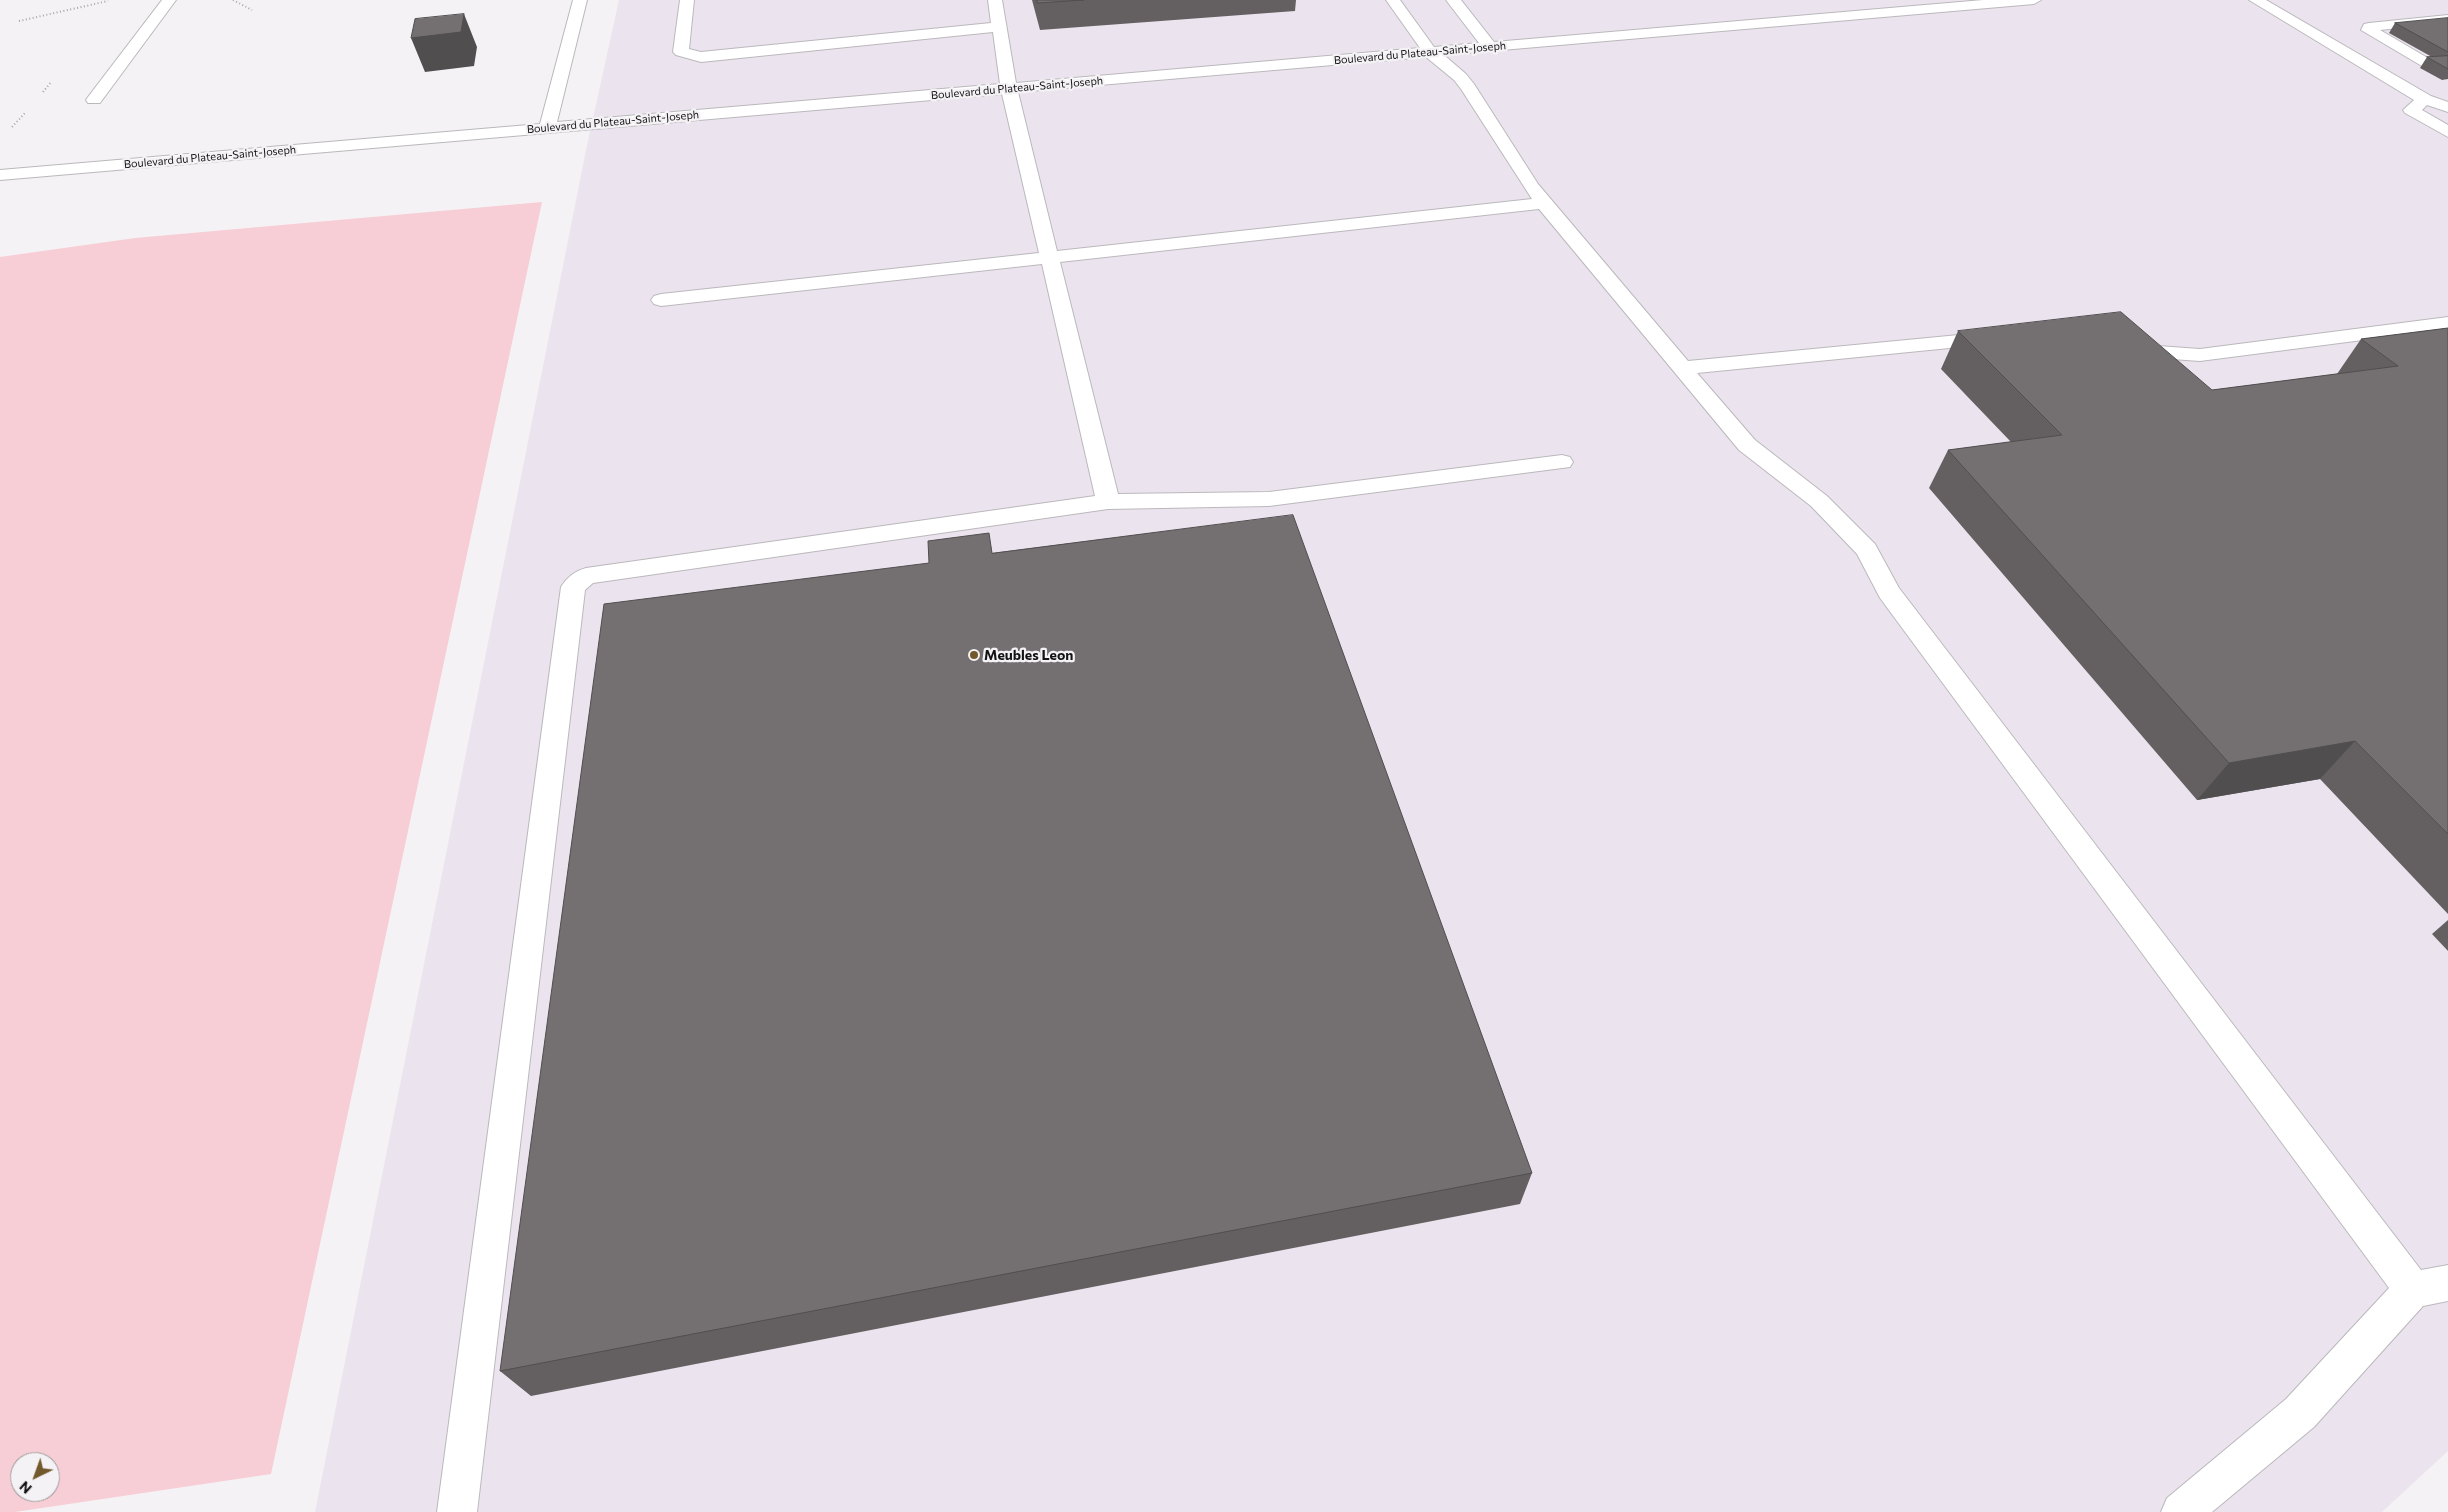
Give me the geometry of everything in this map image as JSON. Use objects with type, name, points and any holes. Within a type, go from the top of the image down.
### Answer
[{"type":"street","points":[[94,100],[169,0]]},
{"type":"street","points":[[546,128],[580,0]]},
{"type":"street","points":[[687,0],[681,52],[701,56],[1000,27]]},
{"type":"street","points":[[995,0],[1009,88],[1108,502]]},
{"type":"street","points":[[1393,0],[1430,52],[1460,77],[1544,203],[1680,368],[1747,445],[1819,500],[1867,550],[1889,592],[2430,1286],[2300,1413],[2181,1512]]},
{"type":"street","points":[[1452,0],[1489,46],[1460,77]]},
{"type":"street","name":"Boulevard du Plateau-Saint-Joseph","points":[[0,175],[2000,1],[2034,0]]},
{"type":"street","points":[[2256,0],[2425,99],[2448,106]]},
{"type":"street","points":[[2432,67],[2368,30],[2369,27],[2448,19]]},
{"type":"street","points":[[2425,99],[2411,110],[2448,132]]},
{"type":"street","points":[[661,300],[1544,203]]},
{"type":"street","points":[[2111,342],[2158,352],[2200,355],[2448,323]]},
{"type":"street","points":[[1680,368],[2013,335]]},
{"type":"street","points":[[457,1512],[573,587],[586,576],[816,541],[1108,502],[1269,499],[1562,462]]},
{"type":"path","points":[[19,21],[114,0]]},
{"type":"path","points":[[233,0],[252,10]]},
{"type":"path","points":[[6,130],[26,113]]},
{"type":"shaded area","points":[[619,0],[2448,0],[2448,1451],[2382,1512],[315,1512],[586,150]]},
{"type":"shaded area","points":[[542,202],[271,1474],[15,1512],[0,1512],[0,257],[135,238]]},
{"type":"building","points":[[1037,0],[1084,0],[1038,3]]},
{"type":"building","points":[[464,14],[461,32],[411,38],[415,19]]},
{"type":"building","points":[[2448,18],[2448,52],[2395,23]]},
{"type":"building","points":[[2448,56],[2448,69],[2427,57]]},
{"type":"building","points":[[2121,312],[2212,390],[2398,366],[2361,339],[2448,328],[2448,834],[2355,741],[2229,763],[1948,450],[2062,435],[1958,331]]},
{"type":"building","points":[[1293,515],[1532,1173],[500,1371],[604,604],[929,563],[928,541],[989,533],[992,553]]},
{"type":"place","name":"Meubles Leon","points":[[974,655]]}]
